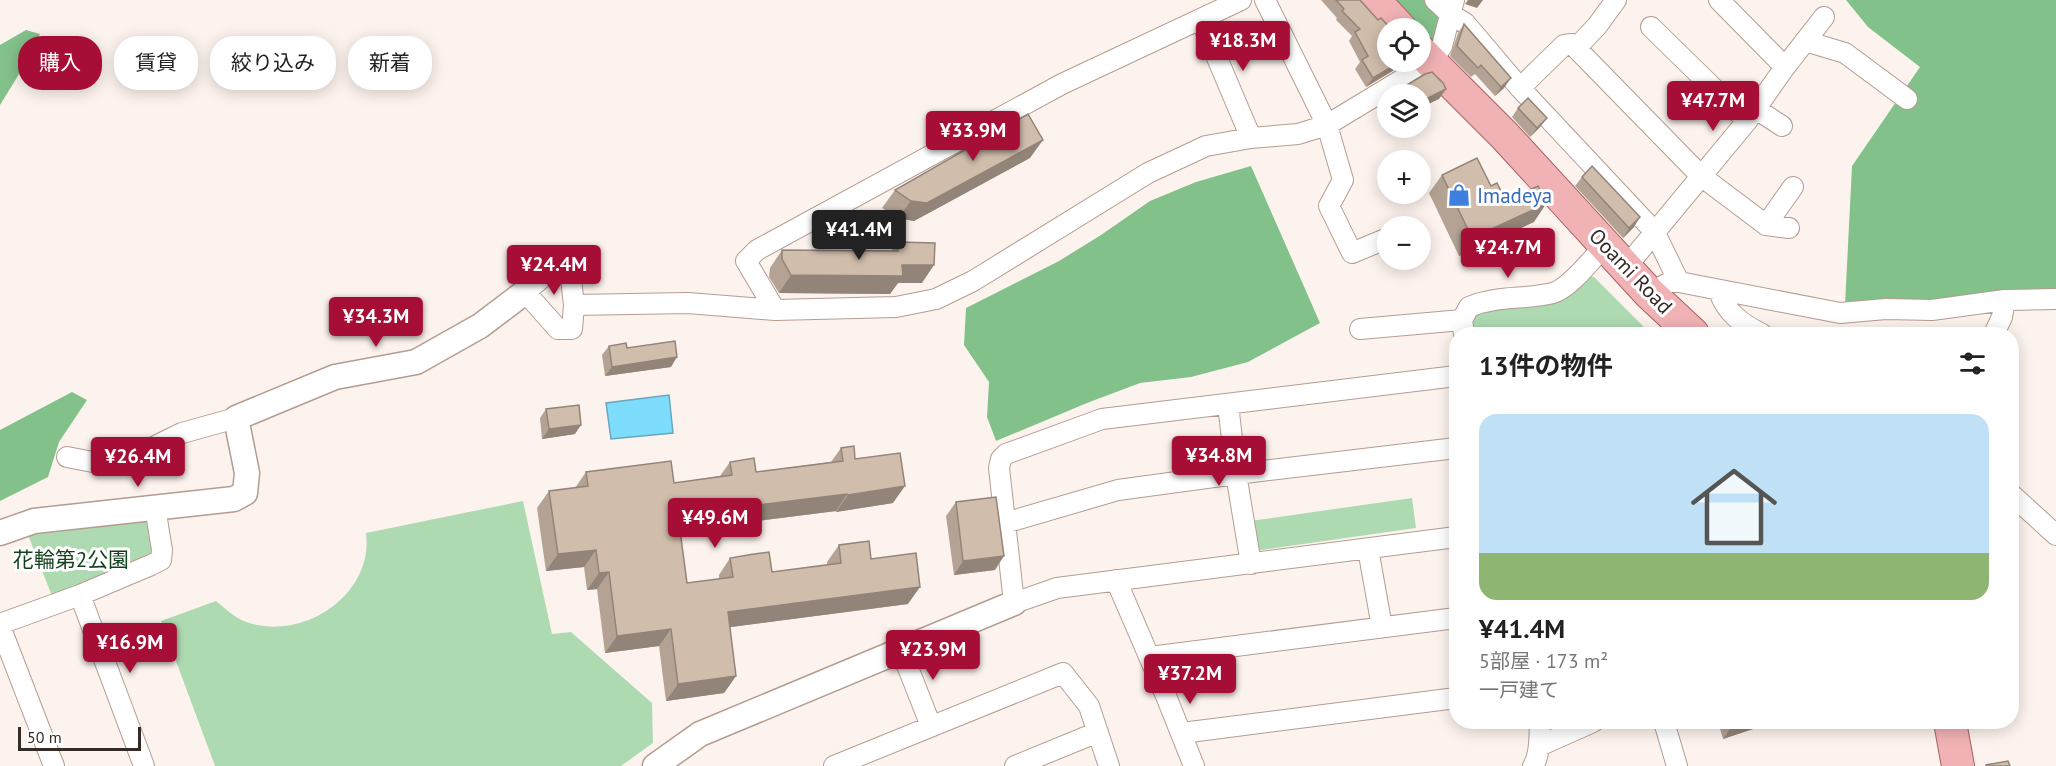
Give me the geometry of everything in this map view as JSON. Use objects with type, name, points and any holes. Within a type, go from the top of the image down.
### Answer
[{"type":"main road","points":[[1374,0],[1391,18]]},
{"type":"main road","name":"Ooami Road","points":[[1431,61],[1505,136],[1679,327]]},
{"type":"main road","points":[[1951,729],[1958,766]]},
{"type":"street","points":[[775,310],[746,261],[757,250],[1062,84],[1241,0]]},
{"type":"street","points":[[1265,0],[1327,125],[1343,180],[1329,206],[1352,253],[1377,243]]},
{"type":"street","points":[[1435,0],[1452,7],[1520,88],[1654,231],[1679,282]]},
{"type":"street","points":[[1576,47],[1597,26],[1616,0]]},
{"type":"street","points":[[1719,0],[1785,66]]},
{"type":"street","points":[[1431,53],[1442,46],[1452,7]]},
{"type":"street","points":[[1463,327],[1469,306],[1484,300],[1554,292],[1654,231],[1751,116],[1785,66],[1824,17]]},
{"type":"street","points":[[1201,20],[1251,138]]},
{"type":"street","points":[[1651,27],[1751,116],[1782,126]]},
{"type":"street","points":[[1805,41],[1845,53],[1907,99]]},
{"type":"street","points":[[1520,88],[1564,45],[1572,44],[1701,176],[1766,225],[1789,228]]},
{"type":"street","points":[[574,305],[688,303],[775,310],[896,306],[936,299],[982,276],[1148,173],[1206,146],[1251,138],[1298,134],[1327,125],[1403,72]]},
{"type":"street","points":[[1766,225],[1793,186]]},
{"type":"street","points":[[68,457],[98,463],[129,459],[182,432],[236,418],[335,377],[416,362],[480,326],[549,272],[570,270],[574,305],[572,329],[558,329],[525,292]]},
{"type":"street","points":[[1649,293],[1670,282],[1679,282],[1840,312],[1886,309],[1932,310],[2005,300],[2056,299]]},
{"type":"street","points":[[1719,291],[1723,304],[1749,327]]},
{"type":"street","points":[[1997,327],[2005,300]]},
{"type":"street","points":[[1360,329],[1449,327]]},
{"type":"street","points":[[1014,603],[999,468],[1001,459],[1006,454],[1102,419],[1449,377]]},
{"type":"street","points":[[1228,404],[1236,474],[1251,564]]},
{"type":"street","points":[[0,533],[34,521],[234,500],[245,493],[247,473],[236,418]]},
{"type":"street","points":[[1005,523],[1118,490],[1449,449]]},
{"type":"street","points":[[2019,501],[2056,535]]},
{"type":"street","points":[[54,766],[0,625],[80,595],[160,560],[162,550],[155,507]]},
{"type":"street","points":[[655,766],[700,734],[1014,603],[1057,588],[1449,538]]},
{"type":"street","points":[[1368,549],[1382,627]]},
{"type":"street","points":[[1116,580],[1194,766]]},
{"type":"street","points":[[80,595],[144,766]]},
{"type":"street","points":[[1150,657],[1449,619]]},
{"type":"street","points":[[901,650],[931,726]]},
{"type":"street","points":[[834,766],[1063,672],[1089,706],[1110,766]]},
{"type":"street","points":[[1182,733],[1449,699]]},
{"type":"street","points":[[1533,766],[1539,746],[1540,729]]},
{"type":"street","points":[[1539,746],[1577,729]]},
{"type":"street","points":[[1666,729],[1677,766]]},
{"type":"street","points":[[1015,766],[1098,732]]},
{"type":"green space","points":[[1389,0],[1427,0],[1445,23],[1439,44],[1431,46],[1431,18],[1406,18]]},
{"type":"green space","points":[[1846,0],[2056,0],[2056,294],[1845,305],[1852,166],[1920,67],[1868,27]]},
{"type":"green space","points":[[26,30],[40,34],[39,36],[18,36],[18,76],[0,105],[0,45]]},
{"type":"green space","points":[[1251,166],[1320,323],[1248,362],[1191,377],[1140,383],[996,441],[987,417],[989,382],[964,345],[966,308],[1059,261],[1150,201],[1196,182]]},
{"type":"green space","points":[[1587,276],[1594,277],[1644,327],[1473,327],[1472,320],[1481,311],[1564,300]]},
{"type":"green space","points":[[72,392],[87,400],[59,442],[48,477],[0,501],[0,430]]},
{"type":"green space","points":[[1412,498],[1416,528],[1254,551],[1250,521]]},
{"type":"green space","points":[[523,501],[552,634],[571,632],[652,703],[653,743],[621,766],[215,766],[161,621],[216,601],[246,622],[268,626],[290,625],[311,619],[330,608],[347,594],[359,576],[365,555],[366,533]]},
{"type":"green space","name":"花輪第2公園","points":[[151,519],[156,552],[149,562],[52,596],[28,535]]},
{"type":"water","points":[[669,395],[673,433],[611,439],[606,403]]},
{"type":"building","points":[[1336,0],[1360,0],[1377,19],[1377,72],[1383,72],[1373,78],[1362,60],[1368,56],[1355,32],[1360,29],[1342,11],[1344,9]]},
{"type":"building","points":[[1464,24],[1511,78],[1501,87],[1481,65],[1478,68],[1457,46]]},
{"type":"building","points":[[1432,72],[1446,89],[1431,96],[1431,84],[1408,84]]},
{"type":"building","points":[[1528,98],[1547,118],[1537,128],[1518,108]]},
{"type":"building","points":[[1028,114],[1043,140],[927,203],[911,201],[895,190]]},
{"type":"building","points":[[1477,158],[1491,186],[1497,183],[1506,201],[1538,186],[1546,204],[1472,238],[1442,175]]},
{"type":"building","points":[[1592,166],[1640,217],[1629,228],[1582,177]]},
{"type":"building","points":[[898,242],[935,243],[934,265],[902,265],[903,276],[791,275],[782,259],[782,250],[898,251]]},
{"type":"building","points":[[675,341],[677,357],[612,367],[609,346],[626,343],[627,348]]},
{"type":"building","points":[[579,405],[581,425],[549,429],[546,409]]},
{"type":"building","points":[[854,446],[855,459],[900,453],[905,486],[678,515],[687,583],[733,577],[730,558],[769,552],[772,572],[841,563],[839,545],[869,541],[871,559],[916,553],[920,587],[728,612],[736,676],[678,684],[671,629],[617,636],[609,572],[599,573],[596,550],[558,554],[549,491],[588,486],[586,472],[671,461],[674,483],[732,475],[730,462],[754,458],[756,472],[843,461],[841,448]]},
{"type":"building","points":[[996,497],[1004,556],[963,561],[956,502]]},
{"type":"building","points":[[2008,761],[2010,766],[1986,766],[1986,765]]},
{"type":"place","name":"Imadeya","points":[[1459,195]]}]
